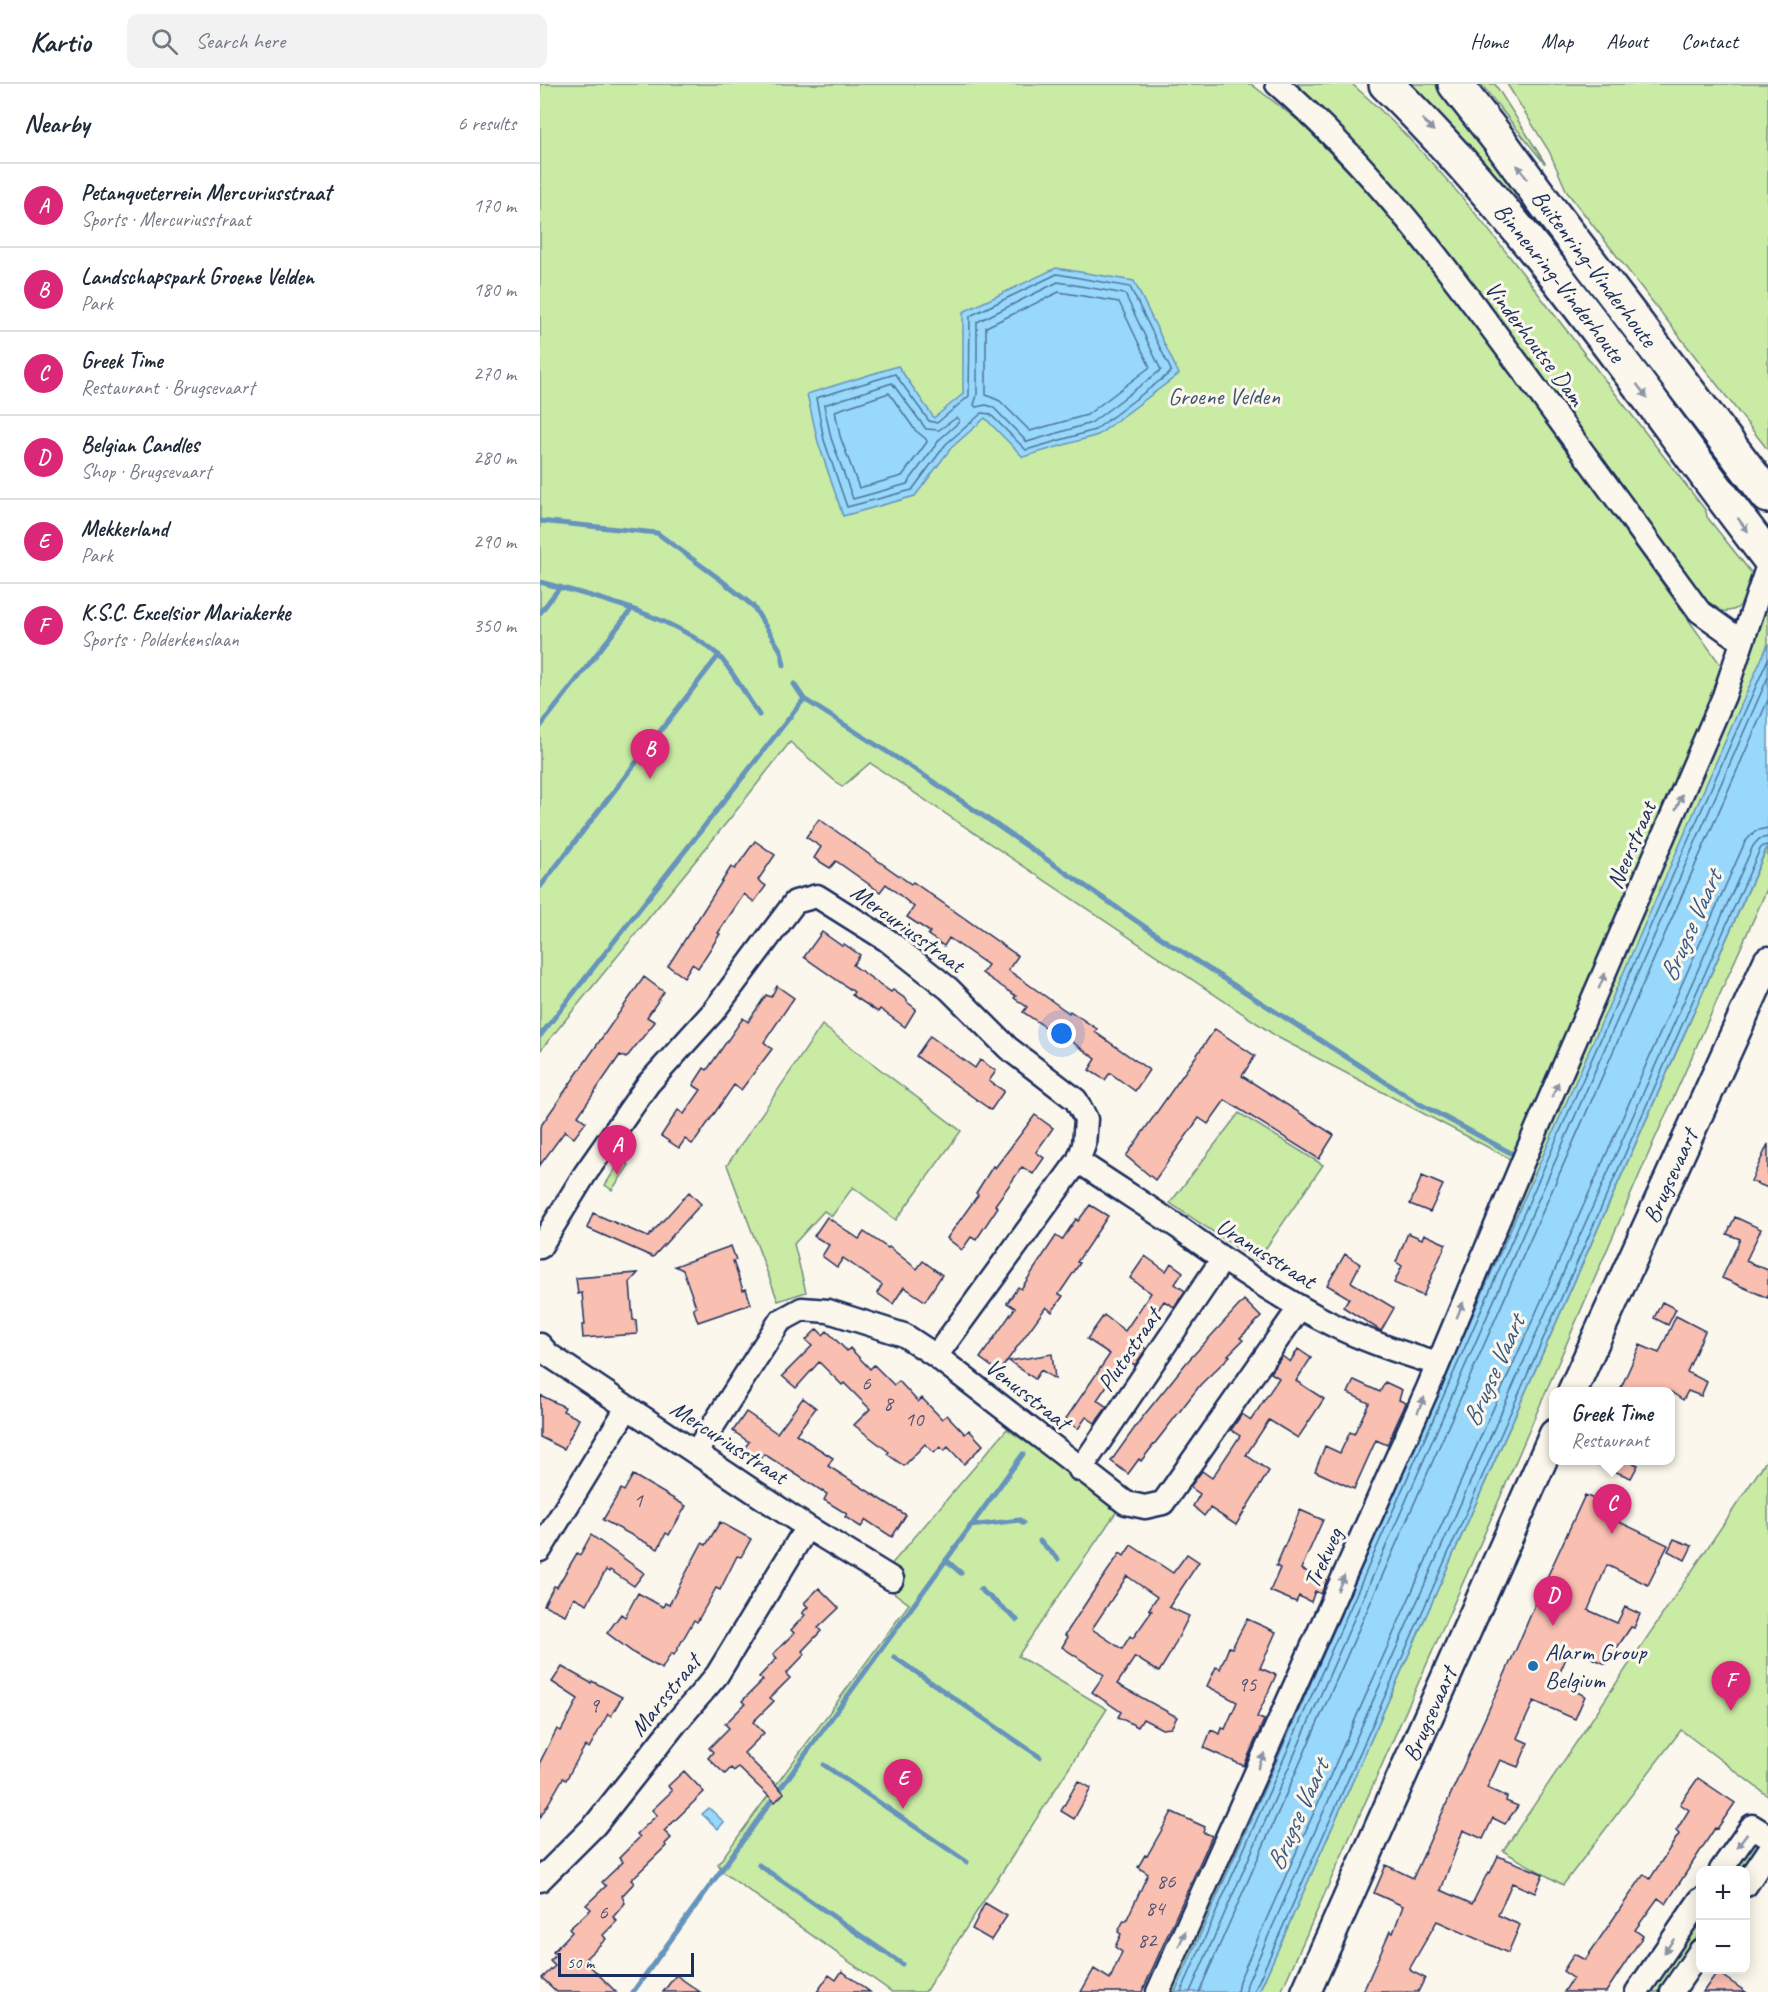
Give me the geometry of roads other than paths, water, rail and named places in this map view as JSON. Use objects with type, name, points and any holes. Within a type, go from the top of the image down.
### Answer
[{"type":"highway","name":"Binnenring-Vinderhoute","points":[[1386,84],[1429,126],[1540,257],[1768,557]]},
{"type":"highway","name":"Buitenring-Vinderhoute","points":[[1455,84],[1768,496]]},
{"type":"main road","name":"Brugsevaart","points":[[1574,1387],[1768,961]]},
{"type":"main road","name":"Brugsevaart","points":[[1306,1992],[1549,1445]]},
{"type":"street","name":"Vinderhoutse Dam","points":[[1277,84],[1318,122],[1369,175],[1416,231],[1484,318],[1699,611],[1741,641]]},
{"type":"street","name":"Neerstraat","points":[[1532,1143],[1724,696],[1768,565]]},
{"type":"street","name":"Mercuriusstraat","points":[[540,1247],[585,1174],[648,1084],[713,1012],[795,902],[817,897],[896,947],[949,989],[1008,1048],[1076,1100],[1086,1119],[1084,1145],[1078,1161],[936,1356]]},
{"type":"street","name":"Trekweg","points":[[1158,1992],[1437,1364],[1532,1143]]},
{"type":"street","name":"Uranusstraat","points":[[1078,1161],[1222,1260],[1300,1307],[1388,1349],[1437,1364]]},
{"type":"street","name":"Plutostraat","points":[[1080,1470],[1222,1260]]},
{"type":"street","name":"Venusstraat","points":[[696,1452],[780,1321],[802,1309],[828,1311],[904,1335],[936,1356],[1080,1470],[1126,1503],[1144,1507],[1163,1503],[1300,1307]]},
{"type":"street","name":"Mercuriusstraat","points":[[540,1345],[549,1355],[627,1408],[807,1527],[892,1579]]},
{"type":"street","points":[[540,1550],[627,1408]]},
{"type":"street","name":"Marsstraat","points":[[540,1880],[595,1825],[717,1675],[807,1527]]},
{"type":"street","points":[[1724,1866],[1752,1826],[1768,1836]]},
{"type":"street","points":[[1750,1879],[1768,1852]]},
{"type":"street","points":[[1637,1992],[1696,1907]]},
{"type":"street","points":[[1672,1992],[1696,1958]]},
{"type":"water","points":[[1056,268],[1134,281],[1179,374],[1098,435],[1023,457],[985,418],[951,448],[915,496],[843,516],[818,442],[807,394],[898,366],[934,418],[963,394],[963,312]]},
{"type":"water","name":"Brugse Vaart","points":[[1768,644],[1768,845],[1259,1992],[1175,1992]]},
{"type":"water","points":[[709,1808],[724,1822],[718,1829],[702,1814]]},
{"type":"waterway","points":[[540,521],[657,533],[753,606],[781,651],[784,665]]},
{"type":"waterway","points":[[540,582],[633,609],[679,629],[699,641],[722,659],[759,715]]},
{"type":"waterway","points":[[540,613],[560,587]]},
{"type":"waterway","points":[[540,727],[631,610]]},
{"type":"waterway","points":[[540,887],[719,655]]},
{"type":"waterway","points":[[540,1036],[804,699],[794,684]]},
{"type":"waterway","points":[[804,699],[922,774],[1170,944],[1418,1103],[1511,1153]]},
{"type":"waterway","points":[[633,1992],[1023,1454]]},
{"type":"waterway","points":[[970,1526],[1020,1520],[1023,1523]]},
{"type":"waterway","points":[[1040,1541],[1058,1559]]},
{"type":"waterway","points":[[946,1560],[961,1573]]},
{"type":"waterway","points":[[980,1589],[1017,1620]]},
{"type":"waterway","points":[[894,1657],[1040,1757]]},
{"type":"waterway","points":[[824,1765],[967,1862]]},
{"type":"waterway","points":[[759,1865],[902,1964]]},
{"type":"place","name":"Landschapspark Groene Velden","points":[[650,779]]},
{"type":"place","name":"Petanqueterrein Mercuriusstraat","points":[[617,1175]]},
{"type":"place","name":"Greek Time","points":[[1612,1534]]},
{"type":"place","name":"Belgian Candles","points":[[1553,1626]]},
{"type":"place","name":"Alarm Group Belgium","points":[[1533,1666]]},
{"type":"place","name":"K.S.C. Excelsior Mariakerke","points":[[1731,1711]]},
{"type":"place","name":"Mekkerland","points":[[903,1809]]},
{"type":"park label","name":"Groene Velden","points":[[1224,396]]}]
